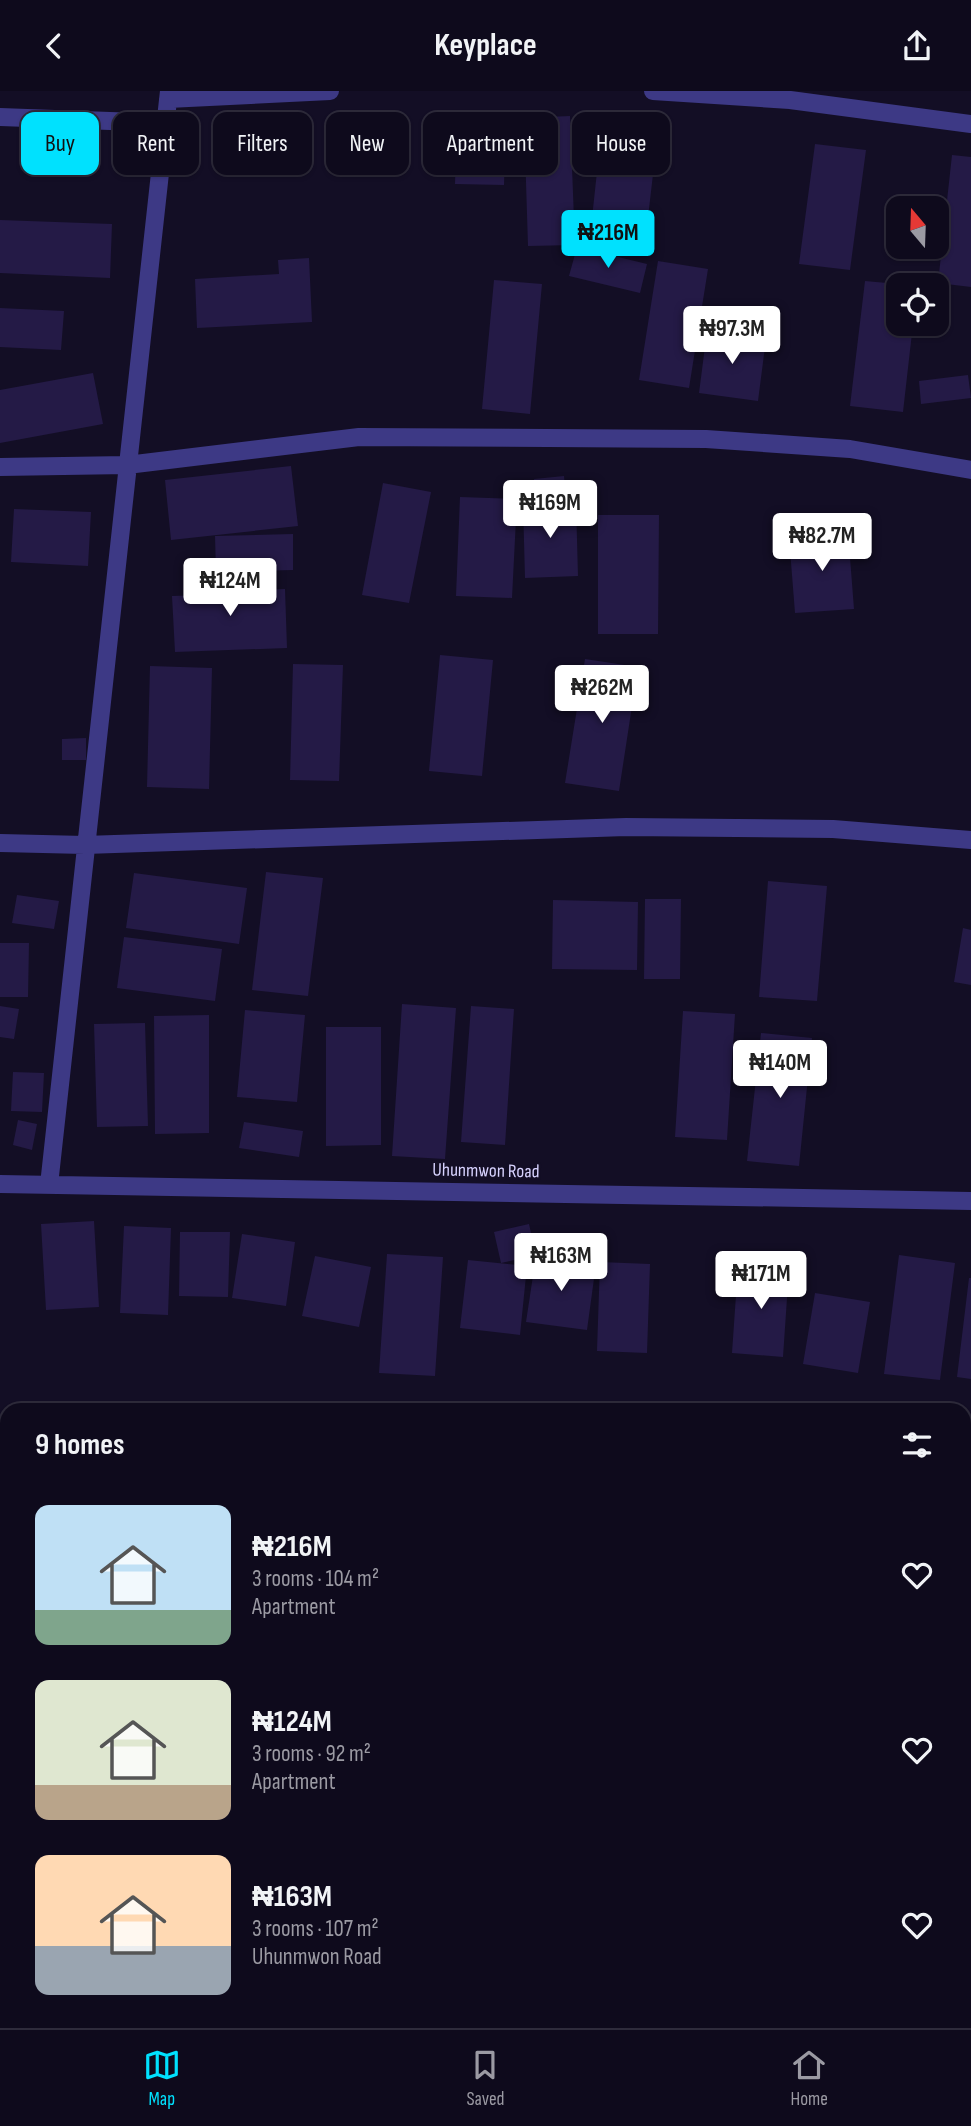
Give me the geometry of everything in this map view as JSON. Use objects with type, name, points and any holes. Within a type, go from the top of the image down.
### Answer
[{"type":"street","points":[[168,95],[330,91]]},
{"type":"street","points":[[653,91],[790,100],[971,124]]},
{"type":"street","points":[[0,117],[113,121]]},
{"type":"street","points":[[49,1185],[159,175]]},
{"type":"street","points":[[0,467],[127,465],[359,437],[552,437],[706,439],[836,448],[971,470]]},
{"type":"street","points":[[0,843],[85,845],[626,827],[832,828],[971,839]]},
{"type":"street","name":"Uhunmwon Road","points":[[0,1184],[971,1201]]},
{"type":"building","points":[[570,116],[575,245],[528,246],[526,175],[558,175],[558,117]]},
{"type":"building","points":[[815,144],[866,150],[850,270],[799,264]]},
{"type":"building","points":[[952,155],[971,157],[971,287],[949,284],[949,273],[939,273],[941,259],[949,259],[948,196]]},
{"type":"building","points":[[455,175],[504,175],[504,185],[455,184]]},
{"type":"building","points":[[597,175],[653,175],[644,252],[589,246]]},
{"type":"building","points":[[0,220],[112,224],[110,278],[0,273]]},
{"type":"building","points":[[577,247],[647,264],[640,293],[569,276]]},
{"type":"building","points":[[309,258],[312,322],[197,328],[195,279],[279,274],[278,260]]},
{"type":"building","points":[[658,261],[708,269],[689,388],[639,380]]},
{"type":"building","points":[[494,280],[542,284],[530,414],[482,409]]},
{"type":"building","points":[[865,281],[886,283],[886,336],[912,336],[903,412],[850,406]]},
{"type":"building","points":[[0,308],[64,311],[61,350],[0,347]]},
{"type":"building","points":[[707,331],[766,339],[758,401],[699,393]]},
{"type":"building","points":[[93,373],[103,424],[0,443],[0,390]]},
{"type":"building","points":[[968,375],[971,398],[921,404],[919,381]]},
{"type":"building","points":[[291,466],[298,526],[171,540],[165,480]]},
{"type":"building","points":[[564,476],[566,498],[536,501],[534,479]]},
{"type":"building","points":[[383,483],[431,492],[409,603],[362,595]]},
{"type":"building","points":[[460,497],[517,499],[512,598],[456,596]]},
{"type":"building","points":[[576,502],[578,576],[525,578],[523,504]]},
{"type":"building","points":[[14,509],[91,512],[88,566],[11,562]]},
{"type":"building","points":[[598,515],[659,515],[658,634],[598,634]]},
{"type":"building","points":[[848,532],[854,609],[795,613],[789,537]]},
{"type":"building","points":[[293,534],[293,570],[216,572],[215,536]]},
{"type":"building","points":[[235,575],[236,591],[285,589],[287,648],[175,652],[172,596],[204,595],[203,576]]},
{"type":"building","points":[[440,655],[493,660],[482,776],[429,771]]},
{"type":"building","points":[[585,659],[638,667],[619,791],[565,783]]},
{"type":"building","points":[[293,664],[343,665],[339,781],[290,780]]},
{"type":"building","points":[[150,666],[212,668],[209,789],[147,787]]},
{"type":"building","points":[[86,738],[86,760],[62,760],[62,739]]},
{"type":"building","points":[[266,872],[323,878],[308,996],[252,990]]},
{"type":"building","points":[[134,873],[247,888],[239,944],[126,928]]},
{"type":"building","points":[[768,881],[827,886],[817,1001],[759,997]]},
{"type":"building","points":[[17,895],[59,901],[54,929],[12,923]]},
{"type":"building","points":[[645,899],[681,899],[680,979],[644,979]]},
{"type":"building","points":[[553,900],[638,902],[637,970],[552,969]]},
{"type":"building","points":[[963,928],[971,930],[971,985],[954,982]]},
{"type":"building","points":[[124,937],[222,949],[215,1001],[117,988]]},
{"type":"building","points":[[0,943],[29,943],[28,997],[0,997]]},
{"type":"building","points":[[402,1004],[456,1008],[445,1159],[392,1156]]},
{"type":"building","points":[[0,1006],[19,1009],[14,1039],[0,1037]]},
{"type":"building","points":[[471,1006],[514,1009],[505,1145],[461,1142]]},
{"type":"building","points":[[245,1010],[305,1015],[297,1102],[237,1097]]},
{"type":"building","points":[[683,1011],[735,1014],[727,1140],[675,1137]]},
{"type":"building","points":[[209,1015],[209,1133],[155,1134],[154,1016]]},
{"type":"building","points":[[145,1023],[148,1126],[97,1127],[94,1024]]},
{"type":"building","points":[[326,1027],[381,1027],[381,1145],[326,1146]]},
{"type":"building","points":[[761,1033],[812,1038],[799,1166],[747,1161]]},
{"type":"building","points":[[13,1072],[44,1073],[42,1112],[11,1111]]},
{"type":"building","points":[[18,1120],[37,1124],[32,1150],[13,1145]]},
{"type":"building","points":[[244,1122],[303,1131],[299,1157],[239,1148]]},
{"type":"building","points":[[94,1221],[99,1307],[46,1310],[41,1224]]},
{"type":"building","points":[[529,1224],[536,1255],[501,1263],[494,1232]]},
{"type":"building","points":[[124,1226],[171,1228],[168,1315],[120,1313]]},
{"type":"building","points":[[180,1232],[230,1232],[228,1297],[179,1296]]},
{"type":"building","points":[[242,1234],[295,1242],[286,1306],[232,1298]]},
{"type":"building","points":[[387,1254],[443,1257],[435,1376],[379,1373]]},
{"type":"building","points":[[899,1255],[955,1263],[940,1380],[884,1374]]},
{"type":"building","points":[[315,1256],[371,1267],[359,1327],[302,1316]]},
{"type":"building","points":[[536,1256],[596,1264],[587,1330],[526,1322]]},
{"type":"building","points":[[468,1260],[527,1266],[520,1335],[460,1328]]},
{"type":"building","points":[[600,1262],[650,1264],[647,1353],[597,1351]]},
{"type":"building","points":[[738,1266],[789,1269],[783,1357],[732,1353]]},
{"type":"building","points":[[971,1278],[971,1379],[957,1377]]},
{"type":"building","points":[[815,1293],[870,1302],[858,1373],[803,1364]]}]
